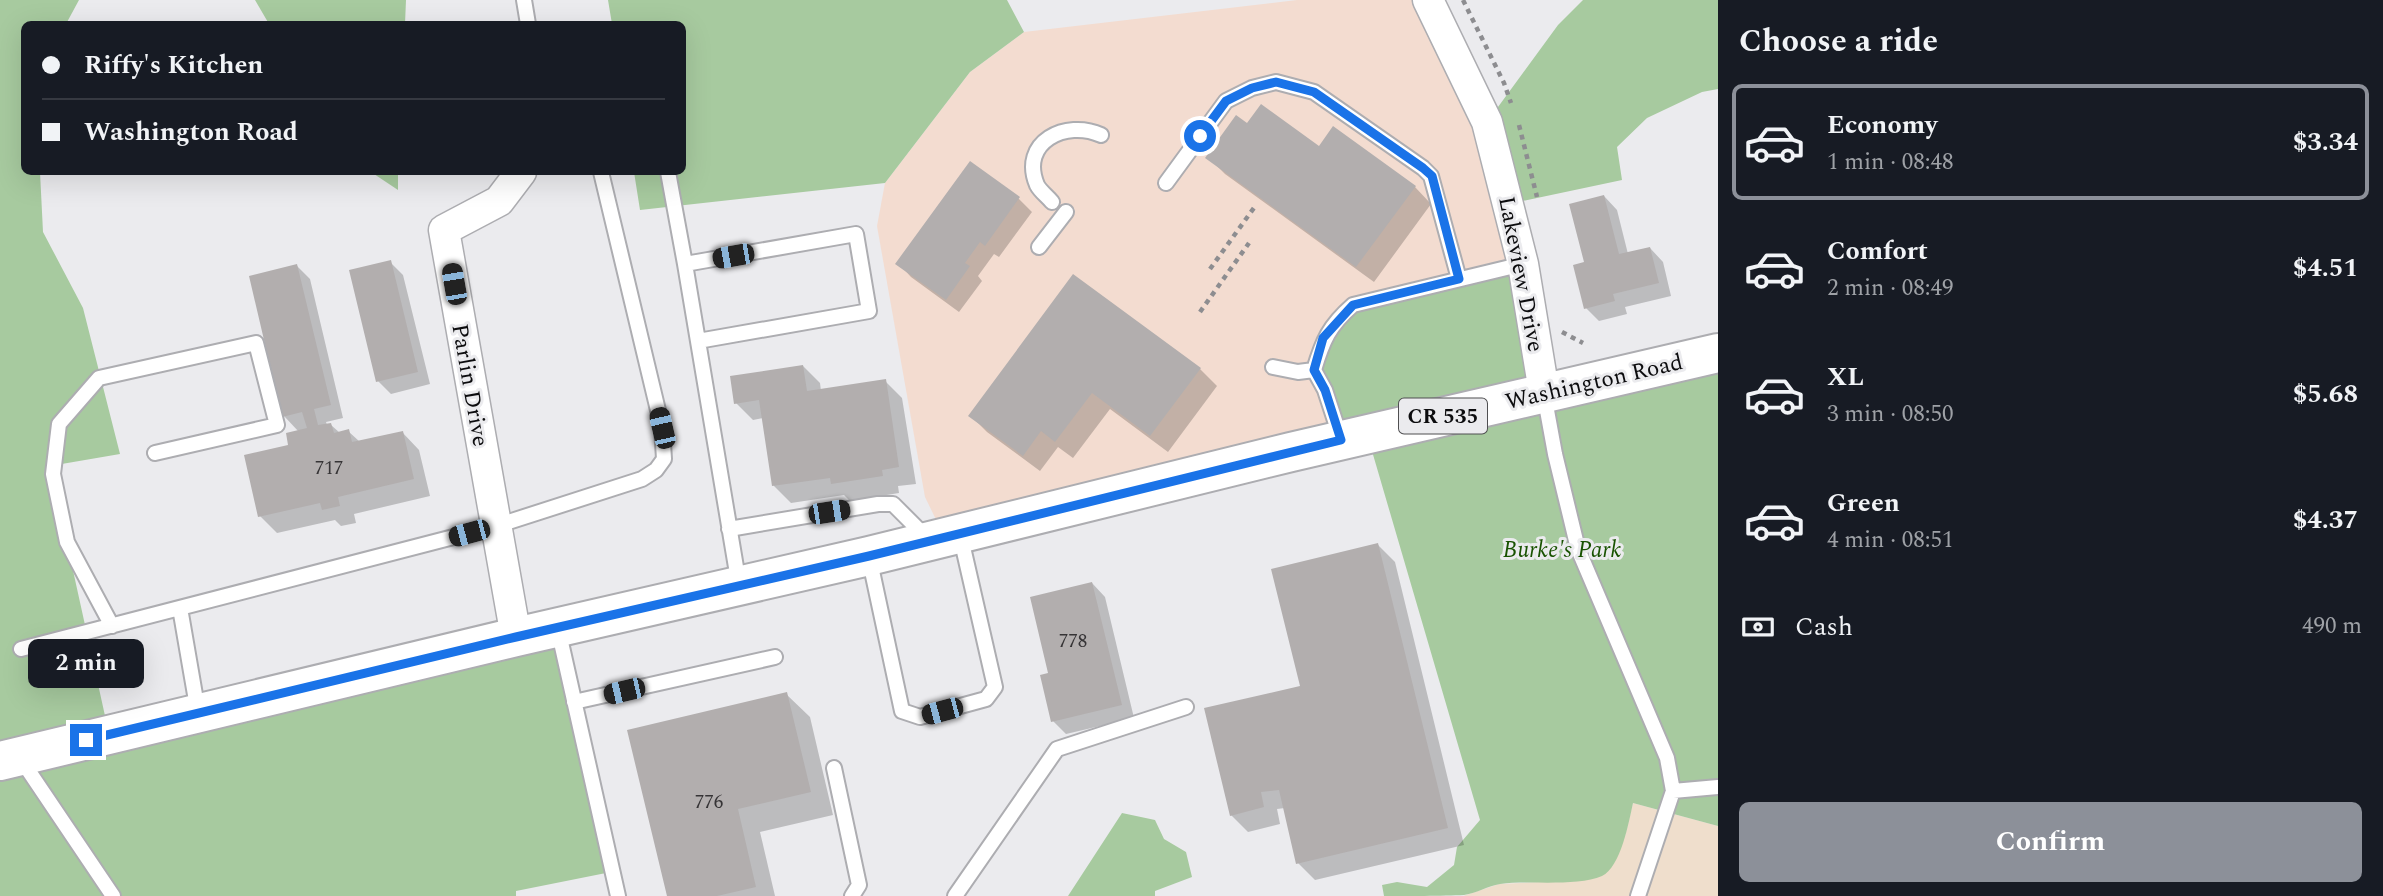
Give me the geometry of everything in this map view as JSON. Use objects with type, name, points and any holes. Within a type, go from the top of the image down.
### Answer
[{"type":"main road","name":"Washington Road","points":[[10,759],[516,637],[869,556],[1341,440],[1718,353]]},
{"type":"street","name":"Lakeview Drive","points":[[1428,0],[1487,122],[1523,264],[1544,392]]},
{"type":"street","name":"Parlin Drive","points":[[516,637],[444,230],[499,201],[518,175]]},
{"type":"lane","points":[[524,0],[528,21]]},
{"type":"lane","points":[[1166,183],[1226,101],[1252,88],[1276,82],[1314,92],[1432,176],[1459,279]]},
{"type":"lane","points":[[1052,202],[1038,188],[1035,177],[1036,158],[1046,139],[1056,132],[1068,129],[1088,129],[1101,135]]},
{"type":"lane","points":[[21,649],[496,526],[642,480],[656,470],[664,459],[662,428],[602,175]]},
{"type":"lane","points":[[669,175],[739,585]]},
{"type":"lane","points":[[1039,247],[1066,212]]},
{"type":"lane","points":[[685,264],[856,234],[870,311],[698,341]]},
{"type":"lane","points":[[1341,440],[1325,390],[1314,370],[1323,338],[1353,305],[1523,264]]},
{"type":"lane","points":[[112,626],[67,541],[53,474],[59,424],[99,378],[256,343],[277,425],[155,453]]},
{"type":"lane","points":[[1273,367],[1298,372],[1314,370]]},
{"type":"lane","name":"Lakeview Drive","points":[[1544,392],[1555,454],[1578,549],[1667,758],[1673,791]]},
{"type":"lane","points":[[729,529],[878,504],[893,504],[945,536],[995,687],[986,699],[920,717],[902,711],[869,556]]},
{"type":"lane","points":[[180,608],[199,713]]},
{"type":"lane","points":[[557,628],[618,896]]},
{"type":"lane","points":[[573,702],[775,657]]},
{"type":"lane","points":[[955,896],[1057,749],[1186,707]]},
{"type":"lane","points":[[10,759],[113,896]]},
{"type":"lane","points":[[834,768],[859,885],[852,896]]},
{"type":"lane","points":[[1638,896],[1673,791],[1718,787]]},
{"type":"path","points":[[1210,268],[1256,205]]},
{"type":"path","points":[[1200,312],[1248,243]]},
{"type":"shaded area","points":[[1297,0],[1427,0],[1487,122],[1544,392],[944,536],[925,497],[877,226],[885,183],[970,72],[1024,32]]},
{"type":"shaded area","points":[[1633,803],[1718,826],[1718,896],[1463,896],[1499,884],[1578,880],[1625,836]]},
{"type":"green space","points":[[0,0],[79,0],[68,21],[21,21],[21,175],[40,175],[43,232],[83,308],[120,454],[50,466],[109,734],[557,628],[606,873],[516,891],[516,896],[0,896]]},
{"type":"green space","points":[[255,0],[406,0],[405,21],[267,21]]},
{"type":"green space","points":[[608,0],[1007,0],[1024,32],[970,72],[885,183],[640,210],[634,175],[686,175],[686,21],[612,21]]},
{"type":"green space","points":[[1583,0],[1718,0],[1718,89],[1702,92],[1647,118],[1617,147],[1622,180],[1508,204],[1487,122],[1558,25]]},
{"type":"green space","points":[[376,175],[398,175],[398,190]]},
{"type":"green space","name":"Burke's Park","points":[[1523,264],[1544,392],[1718,353],[1718,826],[1633,803],[1619,854],[1609,871],[1602,876],[1580,881],[1500,884],[1464,895],[1384,896],[1382,885],[1397,882],[1427,887],[1454,865],[1457,847],[1480,820],[1367,434],[1341,440],[1314,370],[1343,313]]},
{"type":"green space","points":[[1122,813],[1155,820],[1164,839],[1186,852],[1192,877],[1155,891],[1155,896],[1068,896]]},
{"type":"building","points":[[1261,104],[1319,146],[1333,126],[1416,186],[1356,267],[1205,158],[1236,115],[1247,123]]},
{"type":"building","points":[[970,161],[1020,197],[985,246],[980,242],[965,263],[970,266],[946,300],[895,264]]},
{"type":"building","points":[[1604,195],[1619,254],[1650,247],[1659,283],[1613,294],[1615,301],[1584,309],[1573,265],[1584,262],[1569,204]]},
{"type":"building","points":[[391,260],[418,372],[376,382],[349,270]]},
{"type":"building","points":[[297,264],[331,405],[314,409],[318,425],[331,423],[334,433],[349,429],[352,442],[403,431],[414,479],[338,497],[340,506],[322,510],[320,503],[258,517],[244,455],[288,445],[286,433],[307,428],[302,412],[282,417],[249,276]]},
{"type":"building","points":[[1073,274],[1201,368],[1150,436],[1092,393],[1055,442],[1041,431],[1023,456],[968,416]]},
{"type":"building","points":[[803,365],[807,391],[886,379],[899,467],[882,470],[883,476],[831,484],[830,478],[772,486],[759,400],[734,404],[730,376]]},
{"type":"building","points":[[1378,543],[1448,828],[1296,864],[1279,790],[1261,792],[1264,807],[1230,816],[1204,708],[1300,686],[1271,569]]},
{"type":"building","points":[[1092,582],[1122,705],[1051,722],[1040,675],[1048,673],[1030,597]]},
{"type":"building","points":[[787,692],[811,792],[738,809],[756,887],[717,896],[667,896],[627,730]]},
{"type":"route","points":[[86,740],[869,556],[1341,440],[1325,390],[1314,370],[1323,338],[1353,305],[1459,279],[1432,176],[1314,92],[1276,82],[1252,88],[1226,101],[1200,136]]}]
